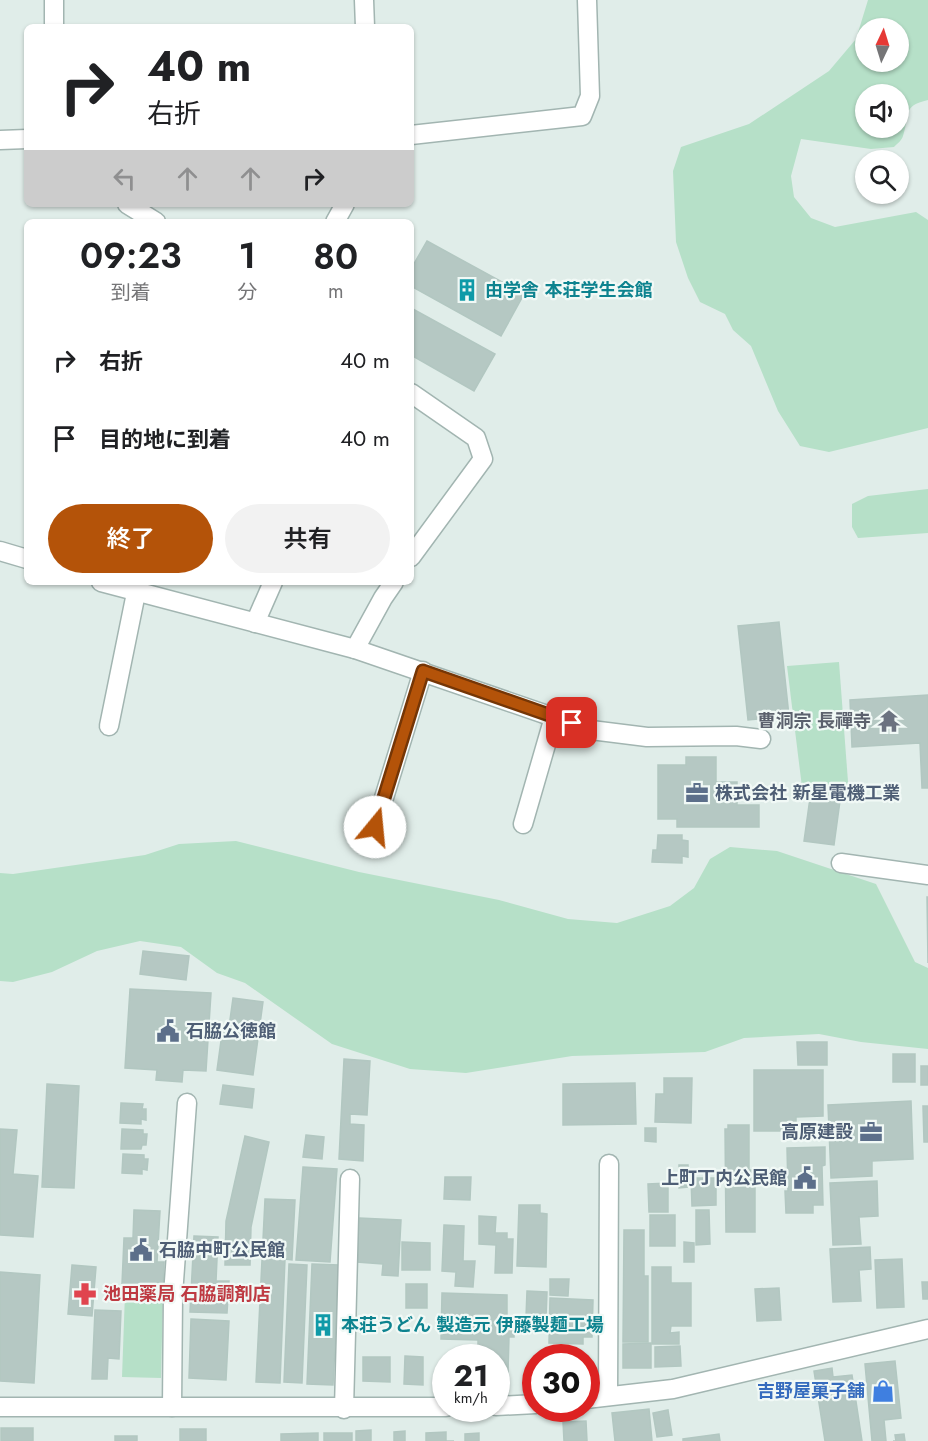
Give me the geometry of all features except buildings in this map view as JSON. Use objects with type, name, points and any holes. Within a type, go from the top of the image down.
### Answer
[{"type":"street","points":[[54,0],[54,24]]},
{"type":"street","points":[[364,0],[365,24]]},
{"type":"street","points":[[414,135],[582,116],[590,96],[587,0]]},
{"type":"street","points":[[0,140],[24,139]]},
{"type":"street","points":[[132,207],[151,219]]},
{"type":"street","points":[[414,395],[476,438],[483,459],[414,554]]},
{"type":"street","points":[[0,551],[24,558]]},
{"type":"street","points":[[112,585],[355,649],[591,730],[647,737],[736,736],[761,739]]},
{"type":"street","points":[[255,622],[272,585]]},
{"type":"street","points":[[355,649],[392,585]]},
{"type":"street","points":[[109,726],[136,592]]},
{"type":"street","points":[[375,827],[423,671]]},
{"type":"street","points":[[523,824],[554,717]]},
{"type":"street","points":[[841,863],[928,875]]},
{"type":"street","points":[[172,1407],[173,1295],[187,1103]]},
{"type":"street","points":[[608,1396],[609,1164]]},
{"type":"street","points":[[344,1408],[350,1179]]},
{"type":"street","points":[[600,1397],[673,1389],[928,1329]]},
{"type":"street","points":[[0,1407],[432,1407]]},
{"type":"green space","points":[[868,0],[928,0],[928,100],[919,102],[909,111],[909,84],[855,84],[855,138],[901,138],[899,142],[894,147],[871,149],[801,139],[791,176],[794,197],[811,218],[835,227],[916,212],[928,220],[928,428],[829,452],[800,446],[778,411],[751,346],[733,330],[725,314],[700,302],[688,278],[676,242],[673,171],[681,147],[749,124],[829,71],[855,40],[855,72],[909,72],[909,18],[862,18]]},
{"type":"green space","points":[[928,489],[928,533],[858,538],[852,527],[852,504],[868,496]]},
{"type":"green space","points":[[839,662],[849,795],[845,799],[802,787],[787,666]]},
{"type":"green space","points":[[236,841],[359,872],[499,900],[568,919],[617,923],[670,906],[694,888],[710,859],[730,847],[777,851],[876,884],[915,962],[928,968],[928,1049],[861,1042],[819,1034],[744,1038],[705,1052],[572,1056],[466,1073],[410,1069],[332,1044],[245,983],[217,973],[181,947],[140,941],[97,951],[52,972],[13,982],[0,981],[0,873],[13,874],[145,855],[179,844]]},
{"type":"green space","points":[[125,1293],[163,1294],[161,1378],[122,1377]]},
{"type":"place","name":"由学舎 本荘学生会館","points":[[467,290]]},
{"type":"place","name":"曹洞宗 長禪寺","points":[[889,721]]},
{"type":"place","name":"株式会社 新星電機工業","points":[[697,793]]},
{"type":"place","name":"石脇公徳館","points":[[168,1031]]},
{"type":"place","name":"高原建設","points":[[871,1132]]},
{"type":"place","name":"上町丁内公民館","points":[[805,1178]]},
{"type":"place","name":"石脇中町公民館","points":[[141,1250]]},
{"type":"place","name":"池田薬局 石脇調剤店","points":[[85,1294]]},
{"type":"place","name":"本荘うどん 製造元 伊藤製麺工場","points":[[323,1325]]},
{"type":"place","name":"吉野屋菓子舗","points":[[883,1391]]},
{"type":"route","points":[[375,827],[423,671],[572,723]]}]
